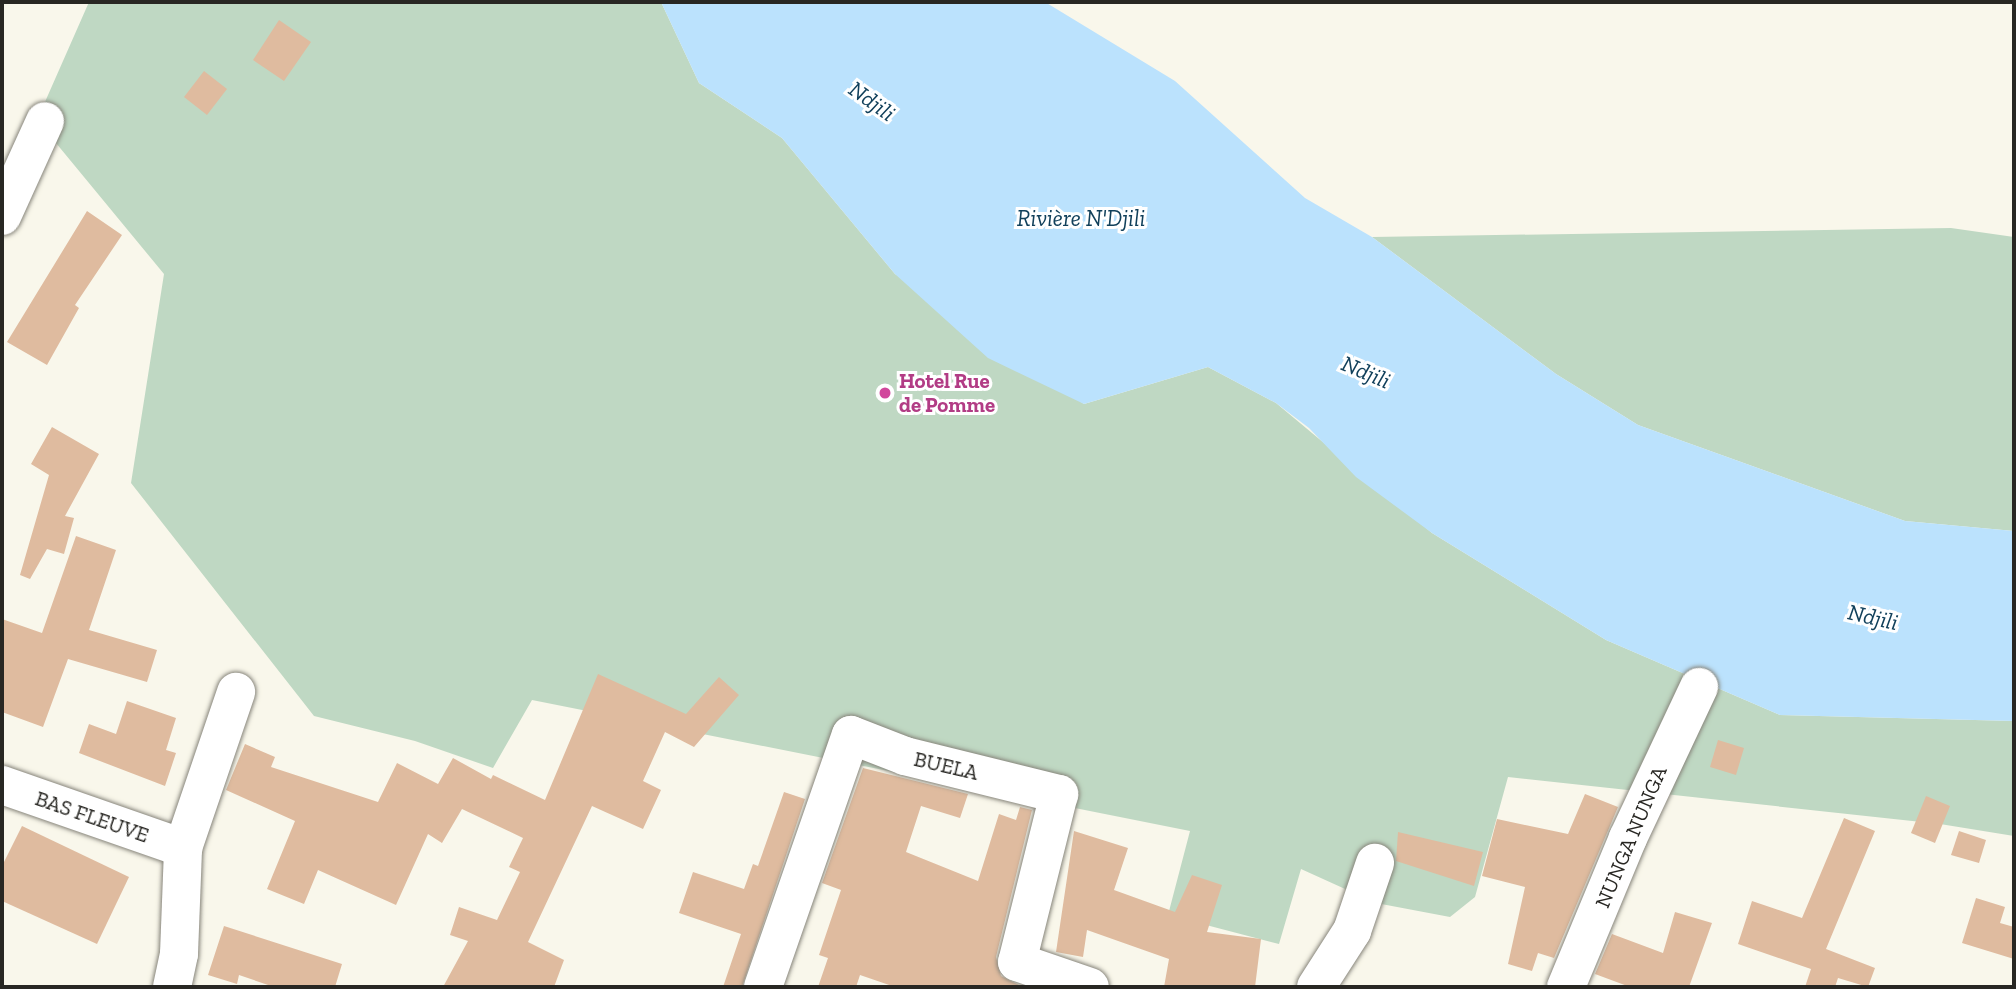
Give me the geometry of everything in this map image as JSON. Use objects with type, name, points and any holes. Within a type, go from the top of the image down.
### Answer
[{"type":"street","points":[[2,216],[45,121]]},
{"type":"street","name":"NUNGA NUNGA","points":[[1566,987],[1628,838],[1699,687]]},
{"type":"street","points":[[172,987],[179,954],[183,848],[236,692]]},
{"type":"street","name":"BUELA","points":[[763,987],[850,735],[905,756],[1059,794],[1017,962],[1090,987]]},
{"type":"street","name":"BAS FLEUVE","points":[[2,785],[183,848]]},
{"type":"street","points":[[1316,987],[1352,932],[1375,863]]},
{"type":"green space","points":[[89,2],[661,2],[699,83],[782,138],[895,274],[1084,404],[1208,367],[1276,403],[1432,533],[1606,640],[1780,715],[2014,721],[2014,836],[1940,824],[1508,777],[1475,897],[1450,917],[1376,903],[1301,869],[1279,944],[1168,915],[1190,831],[532,700],[493,768],[415,741],[314,716],[131,483],[164,274],[37,120]]},
{"type":"green space","points":[[1951,228],[2014,237],[2014,531],[1905,521],[1638,425],[1556,374],[1372,237]]},
{"type":"water","name":"Rivière N'Djili","points":[[661,2],[1045,2],[1175,81],[1305,198],[1372,237],[1556,374],[1638,425],[1905,521],[2014,531],[2014,721],[1780,715],[1606,640],[1432,533],[1356,477],[1309,428],[1276,403],[1208,367],[1084,404],[988,358],[895,274],[782,138],[699,83]]},
{"type":"building","points":[[279,20],[311,42],[284,81],[253,60]]},
{"type":"building","points":[[204,71],[227,89],[207,115],[184,97]]},
{"type":"building","points":[[87,211],[122,235],[75,305],[79,308],[47,365],[7,342]]},
{"type":"building","points":[[52,427],[99,454],[65,516],[74,518],[64,554],[47,549],[30,579],[20,575],[49,475],[31,464]]},
{"type":"building","points":[[76,536],[116,550],[89,630],[157,650],[147,682],[68,659],[43,727],[2,712],[2,619],[42,633]]},
{"type":"building","points":[[598,674],[686,714],[719,677],[739,695],[694,747],[665,732],[643,781],[661,790],[643,829],[592,806],[528,942],[564,960],[554,987],[443,987],[468,941],[450,935],[459,907],[497,920],[520,872],[509,867],[523,838],[462,809],[442,843],[428,834],[396,905],[318,870],[304,904],[267,889],[295,821],[226,790],[245,744],[275,757],[271,767],[378,802],[397,763],[438,784],[453,758],[491,779],[493,775],[545,800]]},
{"type":"building","points":[[127,701],[176,718],[166,750],[176,753],[165,786],[79,753],[89,724],[116,734]]},
{"type":"building","points":[[1718,740],[1744,748],[1736,775],[1710,767]]},
{"type":"building","points":[[863,768],[968,794],[960,818],[921,806],[906,852],[978,881],[999,814],[1016,820],[1020,807],[1032,810],[996,957],[1001,976],[1023,987],[895,987],[860,975],[856,987],[818,987],[828,958],[819,955],[841,890],[822,883]]},
{"type":"building","points":[[784,792],[805,799],[742,987],[723,987],[741,934],[679,913],[693,872],[744,889],[753,864],[758,866]]},
{"type":"building","points":[[1585,794],[1618,807],[1554,958],[1538,953],[1532,971],[1508,964],[1525,887],[1482,876],[1497,819],[1568,834]]},
{"type":"building","points":[[1926,796],[1950,806],[1935,843],[1911,833]]},
{"type":"building","points":[[1844,818],[1875,831],[1826,949],[1875,968],[1868,987],[1838,978],[1835,987],[1805,987],[1811,969],[1738,944],[1752,901],[1802,918]]},
{"type":"building","points":[[22,826],[129,877],[97,944],[2,901],[2,866]]},
{"type":"building","points":[[1074,831],[1128,848],[1114,890],[1175,912],[1192,875],[1222,885],[1207,932],[1261,939],[1255,987],[1164,987],[1169,959],[1087,930],[1083,957],[1056,952]]},
{"type":"building","points":[[1959,831],[1986,840],[1979,863],[1951,855]]},
{"type":"building","points":[[1398,832],[1483,852],[1474,886],[1396,861]]},
{"type":"building","points":[[1976,898],[2005,907],[2000,923],[2014,927],[2014,959],[1962,943]]},
{"type":"building","points":[[1675,912],[1712,923],[1689,987],[1630,987],[1595,974],[1612,934],[1663,953]]},
{"type":"building","points":[[224,926],[342,964],[335,987],[274,987],[239,975],[237,984],[208,975]]},
{"type":"place","name":"Hotel Rue de Pomme","points":[[885,393]]},
{"type":"water label","name":"Ndjili","points":[[872,101]]},
{"type":"water label","name":"Ndjili","points":[[1366,372]]},
{"type":"water label","name":"Ndjili","points":[[1873,617]]}]
